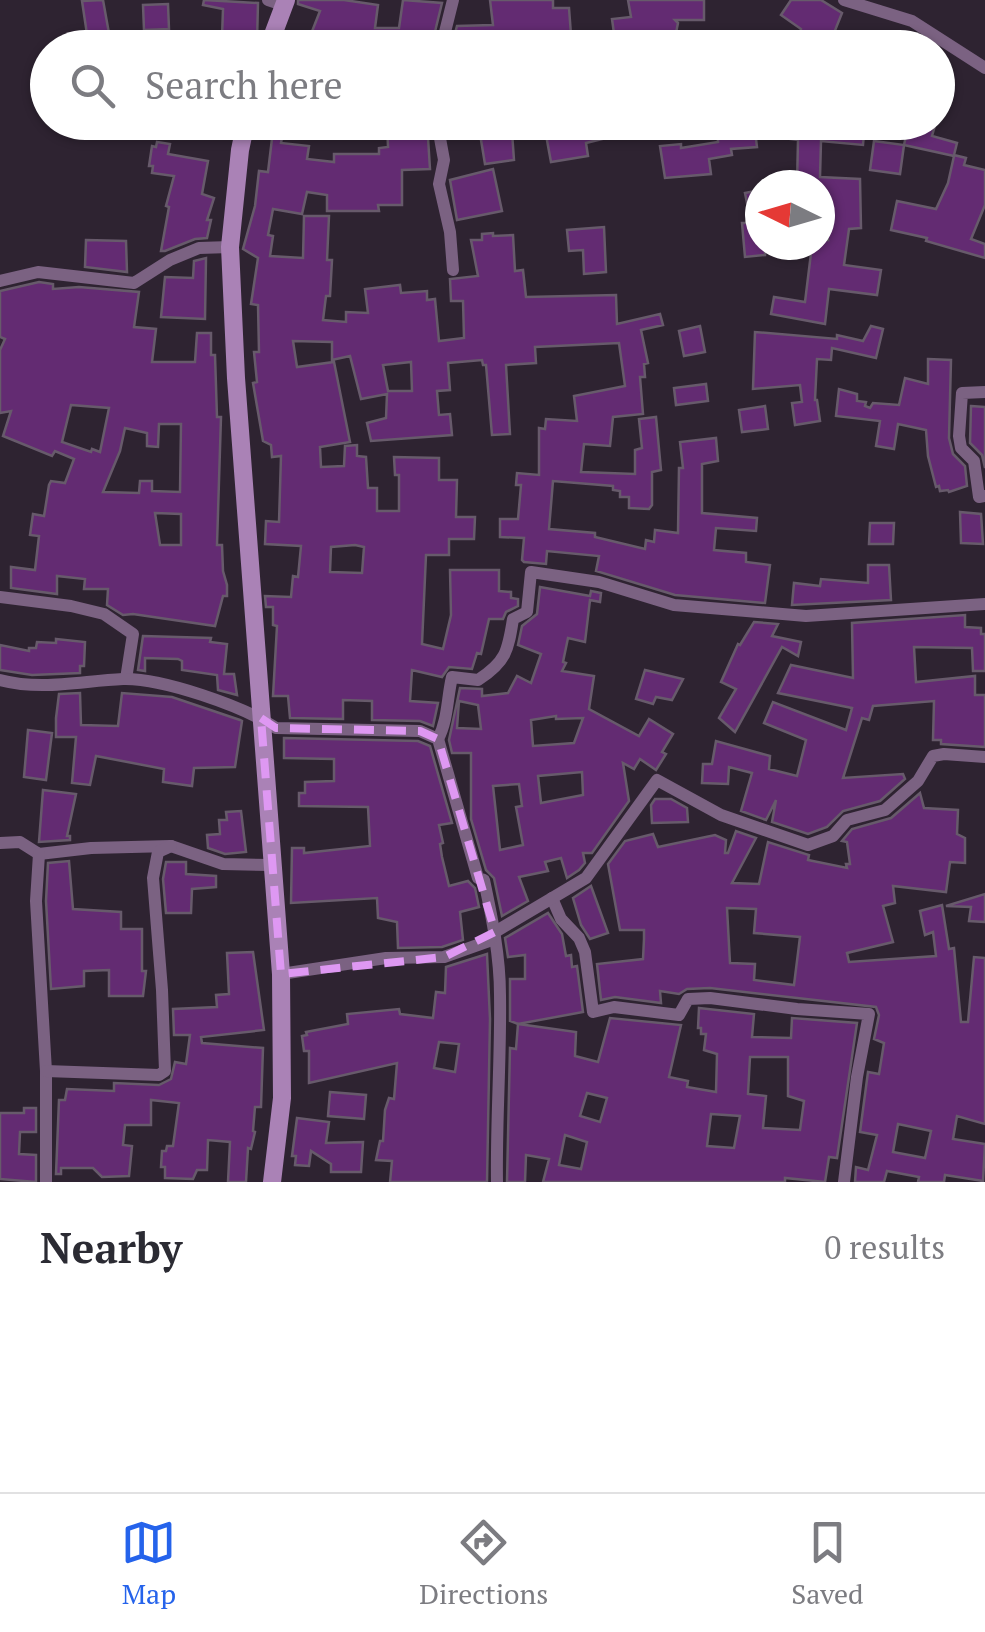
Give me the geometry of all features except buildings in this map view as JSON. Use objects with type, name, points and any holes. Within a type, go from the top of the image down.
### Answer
[{"type":"main road","points":[[272,30],[279,2]]},
{"type":"main road","points":[[242,140],[230,247],[236,378],[281,974],[282,1098],[272,1182]]},
{"type":"street","points":[[446,30],[453,0]]},
{"type":"street","points":[[844,0],[912,21],[926,30]]},
{"type":"street","points":[[955,49],[985,68]]},
{"type":"street","points":[[441,140],[444,160],[439,184],[450,232],[452,270]]},
{"type":"street","points":[[0,280],[38,272],[134,283],[170,260],[199,248],[230,247]]},
{"type":"street","points":[[985,392],[962,392],[958,436],[961,448],[974,461],[978,497],[985,496]]},
{"type":"street","points":[[497,1182],[500,994],[495,932],[484,880],[478,878],[438,739],[446,724],[445,708],[452,677],[478,680],[499,667],[509,644],[512,619],[527,612],[532,572],[584,579],[674,605],[806,616],[985,604]]},
{"type":"street","points":[[0,597],[104,614],[132,634],[126,679]]},
{"type":"street","points":[[0,680],[24,686],[126,679],[206,696],[276,728],[420,731],[438,739]]},
{"type":"street","points":[[281,974],[386,958],[444,957],[489,940],[495,932],[586,878],[657,780],[721,815],[808,846],[833,836],[847,820],[884,810],[918,782],[932,756],[985,757]]},
{"type":"street","points":[[0,843],[20,842],[39,854],[171,846],[223,864],[272,865]]},
{"type":"street","points":[[46,1071],[158,1075],[165,1071],[153,878],[158,852],[171,846]]},
{"type":"street","points":[[39,854],[36,901],[46,1071],[46,1182]]},
{"type":"street","points":[[552,898],[561,920],[579,938],[593,1012],[614,1007],[679,1015],[688,999],[710,998],[868,1014],[844,1182]]},
{"type":"highlighted area","points":[[261,718],[276,728],[420,731],[438,739],[495,932],[444,957],[281,974]]}]
